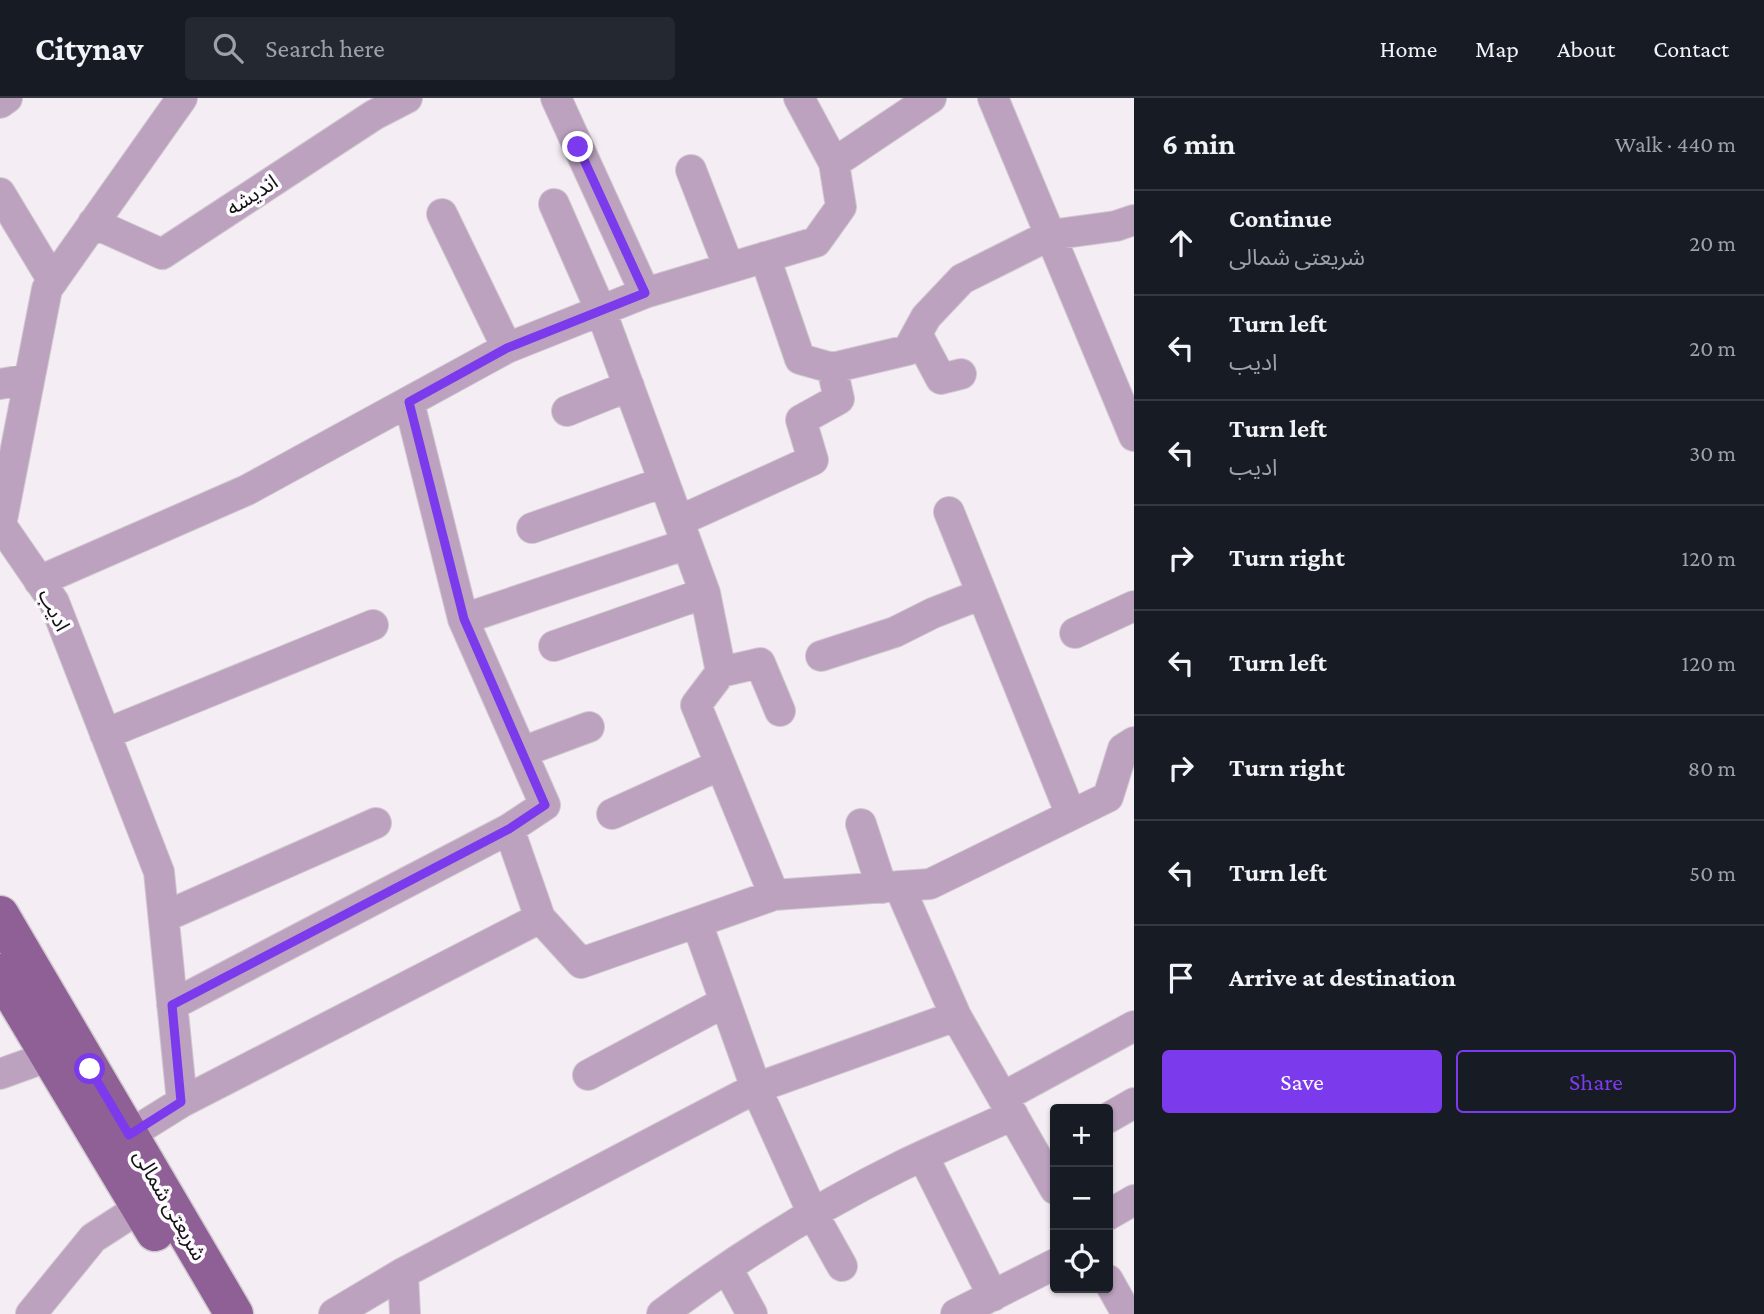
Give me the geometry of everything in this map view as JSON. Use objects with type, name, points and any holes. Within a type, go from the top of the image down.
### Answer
[{"type":"main road","name":"شریعتی شمالی","points":[[0,915],[234,1314]]},
{"type":"main road","name":"شریعتی شمالی","points":[[0,973],[204,1314]]},
{"type":"street","points":[[0,103],[7,98]]},
{"type":"street","name":"ادیب","points":[[181,1102],[159,872],[54,602],[1,525],[47,289],[182,98]]},
{"type":"street","name":"اندیشه","points":[[93,223],[162,254],[369,106],[407,98]]},
{"type":"street","points":[[556,98],[645,293]]},
{"type":"street","points":[[38,581],[247,490],[507,348],[645,293],[816,242],[841,207],[834,163],[799,98]]},
{"type":"street","points":[[834,163],[931,98]]},
{"type":"street","points":[[993,98],[1134,436]]},
{"type":"street","points":[[691,170],[729,268]]},
{"type":"street","points":[[0,193],[53,281]]},
{"type":"street","points":[[554,204],[601,311],[705,593],[721,672]]},
{"type":"street","points":[[442,214],[507,348]]},
{"type":"street","points":[[765,257],[800,359],[832,368],[908,350],[926,317],[962,279],[1050,235],[1116,226],[1134,220]]},
{"type":"street","points":[[917,334],[941,379],[961,374]]},
{"type":"street","points":[[464,619],[683,533],[813,460],[801,420],[839,399],[832,368]]},
{"type":"street","points":[[0,384],[29,379]]},
{"type":"street","points":[[568,411],[629,386]]},
{"type":"street","points":[[172,1005],[509,829],[545,805],[464,619],[409,402]]},
{"type":"street","points":[[532,528],[664,482]]},
{"type":"street","points":[[949,512],[1071,815]]},
{"type":"street","points":[[554,646],[705,593]]},
{"type":"street","points":[[821,656],[895,632],[933,613],[982,594]]},
{"type":"street","points":[[1075,633],[1134,606]]},
{"type":"street","points":[[105,734],[373,625]]},
{"type":"street","points":[[774,895],[696,705],[721,672],[760,663],[780,711]]},
{"type":"street","points":[[522,752],[589,727]]},
{"type":"street","points":[[509,829],[540,918],[581,963],[774,895],[930,884],[1108,797],[1123,749],[1134,741]]},
{"type":"street","points":[[612,814],[720,765]]},
{"type":"street","points":[[164,917],[376,823]]},
{"type":"street","points":[[861,824],[956,1016],[1008,1106],[1047,1155]]},
{"type":"street","points":[[129,1135],[181,1102],[540,918]]},
{"type":"street","points":[[697,923],[755,1088],[813,1214],[842,1266]]},
{"type":"street","points":[[588,1075],[725,1002]]},
{"type":"street","points":[[334,1314],[403,1273],[755,1088],[956,1016]]},
{"type":"street","points":[[662,1314],[727,1268],[813,1214],[1008,1106],[1134,1026]]},
{"type":"street","points":[[0,1074],[50,1056]]},
{"type":"street","points":[[1113,1115],[1134,1103]]},
{"type":"street","points":[[922,1156],[993,1296]]},
{"type":"street","points":[[1113,1212],[1134,1200]]},
{"type":"street","points":[[31,1314],[93,1238],[141,1207]]},
{"type":"street","points":[[956,1314],[1050,1267]]},
{"type":"street","points":[[727,1268],[752,1314]]},
{"type":"street","points":[[403,1273],[405,1314]]},
{"type":"street","points":[[1113,1289],[1127,1314]]},
{"type":"route","points":[[90,1069],[129,1135],[181,1102],[172,1005],[509,829],[545,805],[464,619],[409,402],[507,348],[645,293],[578,147]]}]
